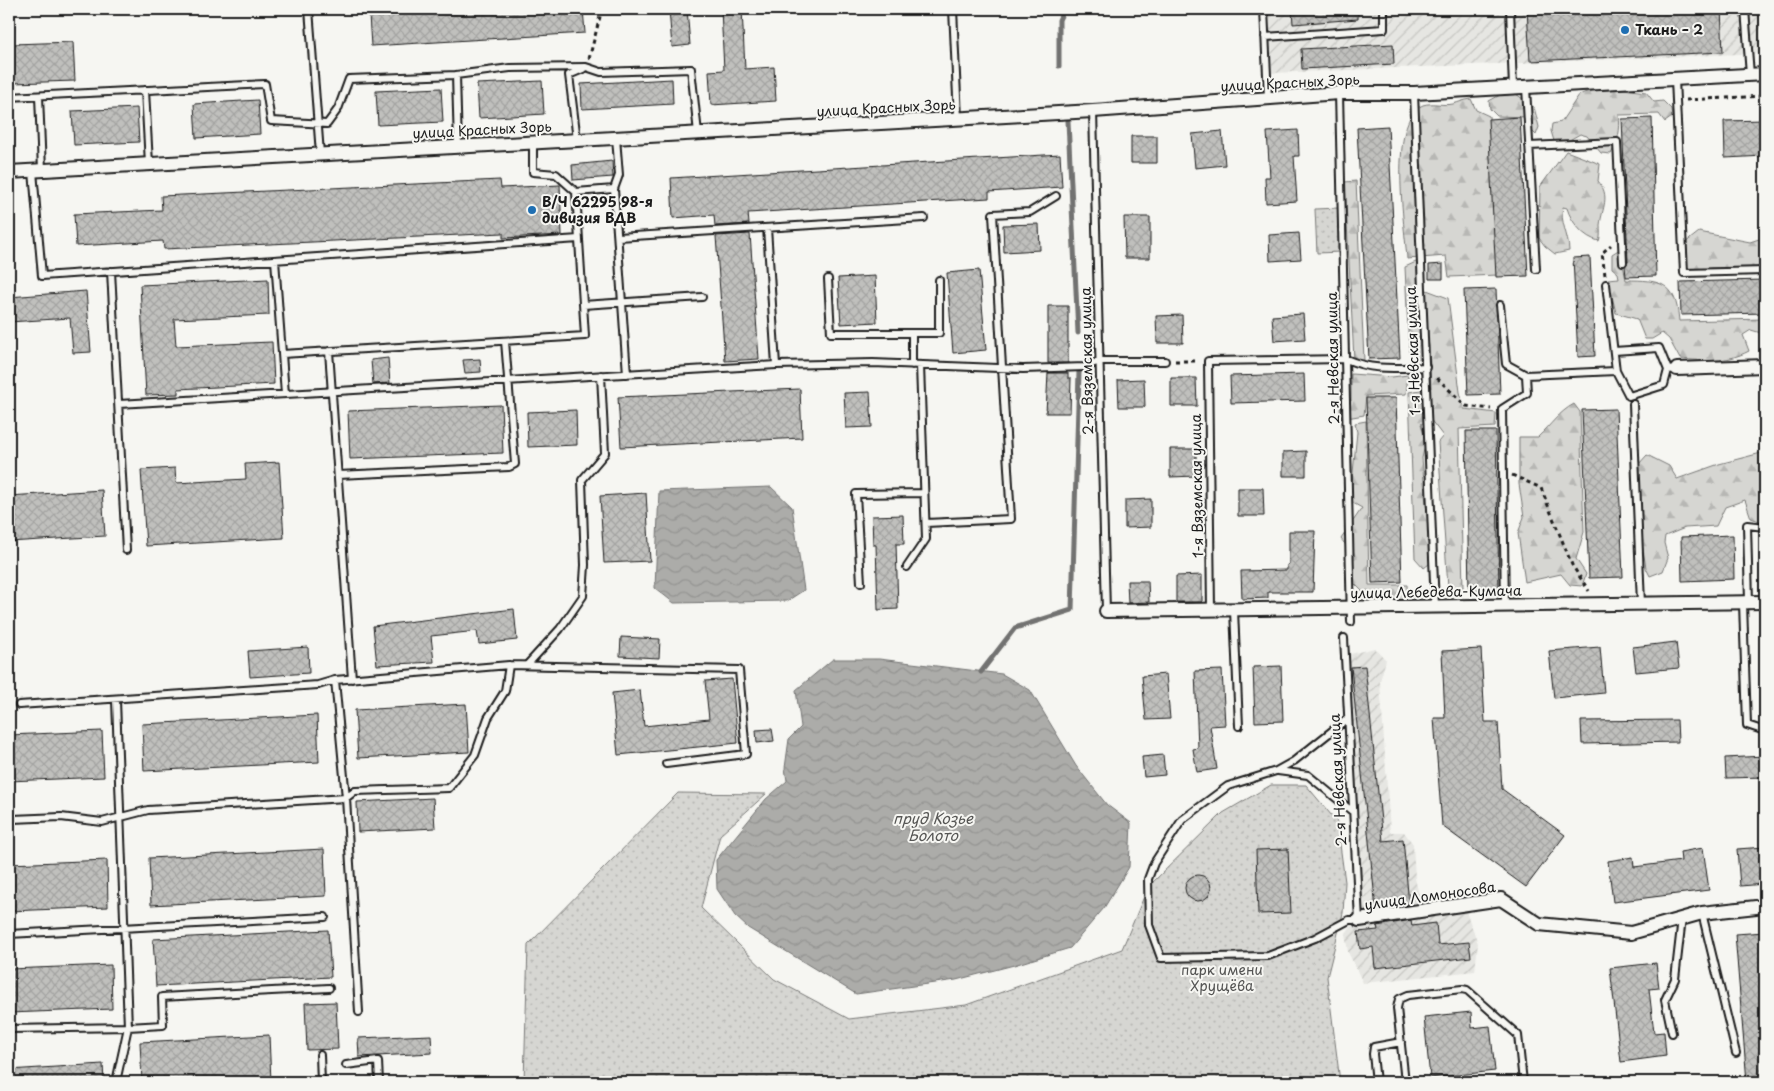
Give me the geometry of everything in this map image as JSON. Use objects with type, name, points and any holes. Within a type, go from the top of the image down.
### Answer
[{"type":"street","name":"улица Красных Зорь","points":[[9,172],[1094,111],[1339,93],[1414,93],[1765,74]]},
{"type":"street","points":[[1673,369],[1765,366]]},
{"type":"street","name":"улица Лебедева-Кумача","points":[[1106,611],[1765,602]]},
{"type":"street","name":"улица Ломоносова","points":[[1358,920],[1501,899],[1539,924],[1631,933],[1702,912],[1765,906]]},
{"type":"lane","points":[[309,9],[320,154]]},
{"type":"lane","points":[[953,9],[958,118]]},
{"type":"lane","points":[[1264,9],[1268,98]]},
{"type":"lane","points":[[1265,37],[1384,29],[1384,9]]},
{"type":"lane","points":[[1510,9],[1529,146],[1536,269]]},
{"type":"lane","points":[[1745,9],[1750,74]]},
{"type":"lane","points":[[577,140],[569,74],[586,67]]},
{"type":"lane","points":[[9,97],[265,84],[271,121],[327,124],[338,109],[349,79],[456,75],[510,68],[586,67],[601,72],[691,69],[698,133]]},
{"type":"lane","points":[[456,75],[458,147]]},
{"type":"lane","points":[[1675,79],[1684,273],[1765,271]]},
{"type":"lane","points":[[145,90],[149,164]]},
{"type":"lane","name":"2-я Невская улица","points":[[1339,93],[1351,622]]},
{"type":"lane","name":"1-я Невская улица","points":[[1414,93],[1435,607]]},
{"type":"lane","points":[[39,96],[38,170],[42,276],[579,240]]},
{"type":"lane","name":"2-я Вяземская улица","points":[[1094,111],[1106,611]]},
{"type":"lane","points":[[616,138],[619,175],[614,189],[627,374]]},
{"type":"lane","points":[[282,354],[585,336],[576,192],[556,174],[533,172],[533,142]]},
{"type":"lane","points":[[1529,146],[1617,142],[1623,262]]},
{"type":"lane","points":[[576,192],[614,189]]},
{"type":"lane","points":[[926,523],[1011,519],[993,214],[1030,212],[1056,196]]},
{"type":"lane","points":[[618,237],[924,218]]},
{"type":"lane","points":[[767,228],[776,365]]},
{"type":"lane","points":[[275,260],[285,394]]},
{"type":"lane","points":[[111,272],[126,550]]},
{"type":"lane","points":[[828,279],[831,333],[939,333],[939,280]]},
{"type":"lane","points":[[1606,284],[1616,371],[1629,396],[1664,385],[1673,369],[1659,348],[1614,351]]},
{"type":"lane","points":[[583,305],[702,297]]},
{"type":"lane","points":[[1500,305],[1506,364],[1526,375],[1616,371]]},
{"type":"lane","points":[[912,333],[912,364]]},
{"type":"lane","points":[[338,475],[509,467],[515,464],[505,341]]},
{"type":"lane","points":[[329,351],[352,679]]},
{"type":"lane","points":[[1208,361],[1346,358],[1363,366],[1375,368],[1426,367]]},
{"type":"lane","points":[[119,404],[776,365],[912,364],[1003,368],[1085,367],[1099,361],[1165,361]]},
{"type":"lane","name":"1-я Вяземская улица","points":[[1208,361],[1211,610]]},
{"type":"lane","points":[[907,567],[926,539],[920,365]]},
{"type":"lane","points":[[1504,606],[1502,409],[1527,393],[1526,375]]},
{"type":"lane","points":[[527,665],[560,629],[583,596],[585,565],[582,480],[606,453],[601,376]]},
{"type":"lane","points":[[1633,404],[1641,604]]},
{"type":"lane","points":[[861,583],[856,494],[924,492]]},
{"type":"lane","points":[[1765,527],[1747,525],[1746,602],[1747,725],[1765,731]]},
{"type":"lane","points":[[1234,610],[1239,726]]},
{"type":"lane","name":"2-я Невская улица","points":[[1344,638],[1358,920]]},
{"type":"lane","points":[[12,819],[61,817],[102,822],[148,810],[346,798],[355,790],[449,788],[474,755],[488,718],[504,691],[510,665]]},
{"type":"lane","points":[[19,705],[318,685],[335,680],[510,665],[739,670],[746,754],[666,764]]},
{"type":"lane","points":[[335,680],[346,798],[359,1012]]},
{"type":"lane","points":[[116,700],[128,1027],[116,1082]]},
{"type":"lane","points":[[1347,718],[1294,761],[1276,771],[1228,786],[1182,820],[1154,863],[1148,879],[1149,925],[1161,958],[1268,956],[1315,938],[1349,920],[1358,920]]},
{"type":"lane","points":[[1276,771],[1308,775],[1352,812]]},
{"type":"lane","points":[[1702,912],[1736,1053]]},
{"type":"lane","points":[[9,934],[124,926],[325,917]]},
{"type":"lane","points":[[1672,1034],[1665,1000],[1675,979],[1682,918]]},
{"type":"lane","points":[[9,1029],[163,1025],[162,996],[329,988]]},
{"type":"lane","points":[[1405,1082],[1398,1003],[1403,996],[1465,990],[1518,1034],[1523,1082]]},
{"type":"lane","points":[[1376,1082],[1374,1047],[1401,1042]]},
{"type":"lane","points":[[320,1055],[321,1082]]},
{"type":"lane","points":[[346,1065],[378,1060],[379,1082]]},
{"type":"path","points":[[586,67],[602,9]]},
{"type":"path","points":[[1676,100],[1765,96]]},
{"type":"path","points":[[1606,284],[1602,253],[1622,235]]},
{"type":"path","points":[[1165,361],[1208,361]]},
{"type":"path","points":[[1426,367],[1466,406],[1502,409]]},
{"type":"path","points":[[1504,471],[1541,488],[1572,564],[1598,604]]},
{"type":"shaded area","points":[[1269,9],[1765,9],[1765,53],[1272,73]]},
{"type":"shaded area","points":[[1375,648],[1386,660],[1380,681],[1390,832],[1404,832],[1413,844],[1415,878],[1422,908],[1361,917],[1346,655]]},
{"type":"shaded area","points":[[1466,912],[1478,943],[1475,971],[1363,983],[1348,952],[1345,934],[1353,924]]},
{"type":"green space","points":[[1623,89],[1646,92],[1654,102],[1663,101],[1671,109],[1672,117],[1665,122],[1659,114],[1619,115],[1620,126],[1611,154],[1601,153],[1587,136],[1580,134],[1564,143],[1554,141],[1551,131],[1552,124],[1561,122],[1579,95],[1589,91]]},
{"type":"green space","points":[[1516,94],[1534,107],[1539,127],[1536,135],[1530,129],[1528,117],[1497,116],[1490,109],[1489,101],[1500,95]]},
{"type":"green space","points":[[1471,99],[1476,110],[1489,116],[1498,275],[1449,277],[1446,256],[1407,259],[1402,200],[1402,152],[1405,131],[1412,115],[1423,105],[1453,104]]},
{"type":"green space","points":[[1566,151],[1600,164],[1598,181],[1604,192],[1605,202],[1599,241],[1583,233],[1575,224],[1567,208],[1563,207],[1562,217],[1569,251],[1555,254],[1539,238],[1540,187]]},
{"type":"green space","points":[[1356,181],[1364,360],[1354,360],[1345,182]]},
{"type":"green space","points":[[1338,208],[1340,252],[1317,253],[1315,209]]},
{"type":"green space","points":[[1699,232],[1750,242],[1765,237],[1765,268],[1711,268],[1684,273],[1685,243]]},
{"type":"green space","points":[[1620,249],[1626,280],[1649,281],[1664,286],[1674,298],[1679,321],[1765,319],[1765,337],[1761,333],[1751,330],[1743,335],[1749,351],[1732,358],[1707,361],[1680,359],[1669,339],[1662,333],[1652,339],[1645,339],[1637,319],[1616,313],[1608,279],[1619,278],[1618,273],[1612,268],[1612,254]]},
{"type":"green space","points":[[1416,262],[1424,270],[1422,284],[1416,292],[1423,357],[1416,359],[1409,352],[1405,267]]},
{"type":"green space","points":[[1424,289],[1448,298],[1460,392],[1464,409],[1496,413],[1495,427],[1459,429],[1463,588],[1448,587],[1438,442],[1443,436],[1430,419],[1421,424],[1426,441],[1422,458],[1426,505],[1434,545],[1434,560],[1424,568],[1415,558],[1409,392],[1431,388],[1429,346],[1422,303]]},
{"type":"green space","points":[[1351,374],[1392,377],[1408,375],[1406,394],[1366,396],[1364,415],[1341,419],[1340,409],[1346,394],[1351,401]]},
{"type":"green space","points":[[1574,404],[1580,412],[1584,532],[1576,559],[1586,574],[1582,586],[1570,585],[1561,574],[1525,582],[1518,533],[1524,517],[1519,484],[1519,437],[1538,437],[1559,415]]},
{"type":"green space","points":[[1366,421],[1369,585],[1407,585],[1408,604],[1370,599],[1352,581],[1348,548],[1341,539],[1362,508],[1353,503],[1345,510],[1343,493],[1352,483],[1357,432],[1355,423]]},
{"type":"green space","points":[[1765,452],[1765,523],[1751,518],[1745,500],[1725,507],[1716,526],[1685,528],[1665,536],[1664,543],[1668,558],[1663,571],[1650,576],[1646,568],[1637,511],[1638,465],[1647,455],[1669,466],[1677,479],[1719,464]]},
{"type":"green space","name":"парк имени Хрущёва","points":[[1271,785],[1306,785],[1337,822],[1345,882],[1343,913],[1327,977],[1340,1082],[524,1082],[528,945],[678,793],[766,794],[720,835],[701,908],[774,979],[849,1019],[966,1005],[1122,949],[1148,887],[1223,813]]},
{"type":"water","points":[[771,487],[792,507],[804,590],[787,601],[674,603],[655,588],[659,491]]},
{"type":"water","name":"пруд Козье Болото","points":[[833,659],[879,659],[1002,674],[1030,690],[1076,766],[1107,805],[1131,823],[1129,867],[1104,908],[1070,948],[956,980],[856,994],[748,928],[735,916],[717,889],[716,860],[766,799],[787,781],[785,768],[789,739],[801,727],[796,690]]},
{"type":"building","points":[[469,9],[583,9],[585,33],[371,46],[369,15]]},
{"type":"building","points":[[669,9],[687,9],[690,45],[672,47]]},
{"type":"building","points":[[721,9],[742,9],[745,69],[774,67],[776,101],[711,105],[709,71],[724,70]]},
{"type":"building","points":[[1292,9],[1358,9],[1358,19],[1293,24]]},
{"type":"building","name":"Ткань – 2","points":[[1527,9],[1721,9],[1723,52],[1530,61]]},
{"type":"building","points":[[73,42],[75,81],[13,83],[12,44]]},
{"type":"building","points":[[1393,44],[1394,64],[1302,69],[1301,49]]},
{"type":"building","points":[[672,79],[673,104],[582,109],[581,84]]},
{"type":"building","points":[[542,81],[544,114],[479,118],[477,84]]},
{"type":"building","points":[[441,88],[443,122],[378,125],[376,91]]},
{"type":"building","points":[[258,100],[260,134],[196,138],[194,104]]},
{"type":"building","points":[[137,108],[139,142],[74,145],[72,111]]},
{"type":"building","points":[[1520,117],[1528,276],[1496,277],[1488,119]]},
{"type":"building","points":[[1652,118],[1656,276],[1626,277],[1625,266],[1628,262],[1622,119]]},
{"type":"building","points":[[1765,120],[1765,156],[1725,158],[1724,121]]},
{"type":"building","points":[[1388,126],[1400,358],[1369,359],[1357,128]]},
{"type":"building","points":[[1298,130],[1299,156],[1294,156],[1297,201],[1266,203],[1265,177],[1270,177],[1267,132]]},
{"type":"building","points":[[1222,131],[1225,165],[1195,168],[1192,134]]},
{"type":"building","points":[[1131,136],[1157,136],[1157,163],[1131,163]]},
{"type":"building","points":[[1060,154],[1062,187],[989,192],[989,198],[748,213],[749,224],[715,226],[714,215],[673,218],[671,178]]},
{"type":"building","points":[[612,161],[613,177],[573,180],[572,165]]},
{"type":"building","points":[[500,180],[501,188],[560,185],[562,235],[503,238],[503,233],[164,249],[163,241],[76,246],[74,214],[162,210],[161,196]]},
{"type":"building","points":[[1124,217],[1150,217],[1150,258],[1125,258]]},
{"type":"building","points":[[1039,224],[1040,250],[1004,252],[1003,225]]},
{"type":"building","points":[[1299,233],[1301,259],[1270,261],[1269,235]]},
{"type":"building","points":[[750,234],[759,359],[725,361],[716,236]]},
{"type":"building","points":[[1590,257],[1595,356],[1578,357],[1573,258]]},
{"type":"building","points":[[1443,264],[1443,279],[1429,279],[1429,265]]},
{"type":"building","points":[[979,270],[986,350],[953,353],[947,273]]},
{"type":"building","points":[[875,276],[877,322],[841,324],[838,278]]},
{"type":"building","points":[[268,279],[269,315],[174,319],[176,346],[272,342],[274,384],[178,389],[178,394],[146,395],[140,285]]},
{"type":"building","points":[[1765,280],[1765,313],[1681,315],[1680,282]]},
{"type":"building","points":[[1496,289],[1500,394],[1468,395],[1464,290]]},
{"type":"building","points":[[86,291],[91,352],[73,353],[70,318],[9,322],[9,297]]},
{"type":"building","points":[[1048,306],[1068,306],[1068,363],[1048,363]]},
{"type":"building","points":[[1303,314],[1305,339],[1274,341],[1272,316]]},
{"type":"building","points":[[1182,315],[1183,343],[1157,343],[1156,316]]},
{"type":"building","points":[[388,358],[390,383],[373,384],[371,360]]},
{"type":"building","points":[[480,359],[481,372],[465,373],[463,360]]},
{"type":"building","points":[[1048,373],[1068,373],[1068,378],[1071,378],[1070,413],[1046,413]]},
{"type":"building","points":[[1304,374],[1305,401],[1231,403],[1230,376]]},
{"type":"building","points":[[1171,378],[1196,378],[1197,406],[1171,406]]},
{"type":"building","points":[[1144,379],[1145,407],[1119,407],[1118,380]]},
{"type":"building","points":[[800,389],[802,438],[621,447],[618,397]]},
{"type":"building","points":[[870,392],[872,427],[846,428],[844,393]]},
{"type":"building","points":[[1366,398],[1396,398],[1402,582],[1372,583]]},
{"type":"building","points":[[501,405],[503,453],[350,459],[348,411]]},
{"type":"building","points":[[1616,409],[1623,577],[1589,578],[1582,410]]},
{"type":"building","points":[[576,410],[577,445],[528,447],[527,412]]},
{"type":"building","points":[[1466,431],[1496,431],[1499,590],[1469,591]]},
{"type":"building","points":[[1170,449],[1196,449],[1196,476],[1170,477]]},
{"type":"building","points":[[1306,451],[1306,476],[1283,476],[1283,452]]},
{"type":"building","points":[[279,462],[284,538],[146,546],[141,470],[175,468],[176,483],[246,479],[245,464]]},
{"type":"building","points":[[1238,488],[1263,488],[1264,516],[1238,516]]},
{"type":"building","points":[[102,490],[105,536],[9,542],[9,496]]},
{"type":"building","points":[[646,493],[650,561],[604,563],[600,496]]},
{"type":"building","points":[[1151,499],[1151,527],[1125,528],[1125,500]]},
{"type":"building","points":[[903,515],[904,544],[896,544],[898,609],[878,610],[876,545],[873,545],[872,516]]},
{"type":"building","points":[[1289,531],[1315,531],[1313,592],[1268,592],[1268,598],[1242,599],[1241,571],[1287,570],[1287,565],[1289,564]]},
{"type":"building","points":[[1733,535],[1734,579],[1682,581],[1681,537]]},
{"type":"building","points":[[1202,575],[1202,602],[1176,602],[1176,576]]},
{"type":"building","points":[[1127,581],[1148,581],[1149,602],[1128,603]]},
{"type":"building","points":[[514,609],[517,640],[479,644],[477,631],[431,636],[434,662],[377,665],[373,626]]},
{"type":"building","points":[[621,637],[660,639],[659,658],[620,656]]},
{"type":"building","points":[[1676,642],[1679,668],[1636,672],[1633,647]]},
{"type":"building","points":[[308,647],[309,673],[250,677],[248,651]]},
{"type":"building","points":[[1600,647],[1604,693],[1554,698],[1549,651]]},
{"type":"building","points":[[1481,649],[1485,722],[1498,722],[1502,789],[1565,835],[1526,887],[1442,826],[1434,718],[1445,718],[1442,651]]},
{"type":"building","points":[[1281,666],[1283,721],[1255,722],[1253,667]]},
{"type":"building","points":[[1365,666],[1383,841],[1403,839],[1409,904],[1376,909],[1351,667]]},
{"type":"building","points":[[1222,670],[1225,725],[1210,726],[1217,769],[1197,772],[1193,749],[1198,748],[1195,671]]},
{"type":"building","points":[[1166,674],[1170,719],[1146,720],[1142,676]]},
{"type":"building","points":[[732,679],[738,743],[618,755],[612,693],[640,690],[644,726],[709,719],[705,681]]},
{"type":"building","points":[[466,704],[469,752],[358,758],[355,710]]},
{"type":"building","points":[[317,715],[319,762],[144,771],[142,724]]},
{"type":"building","points":[[1677,720],[1678,742],[1582,744],[1581,721]]},
{"type":"building","points":[[772,729],[774,741],[757,743],[756,730]]},
{"type":"building","points":[[102,731],[104,777],[9,781],[9,735]]},
{"type":"building","points":[[1163,755],[1165,775],[1144,777],[1142,757]]},
{"type":"building","points":[[1765,756],[1765,777],[1726,778],[1725,758]]},
{"type":"building","points":[[433,798],[435,828],[358,832],[357,802]]},
{"type":"building","points":[[1765,847],[1765,884],[1740,886],[1737,849]]},
{"type":"building","points":[[1703,848],[1709,890],[1613,902],[1608,861],[1633,857],[1634,867],[1681,861],[1680,852]]},
{"type":"building","points":[[324,849],[326,896],[151,905],[149,858]]},
{"type":"building","points":[[1288,849],[1291,913],[1258,914],[1256,850]]},
{"type":"building","points":[[107,860],[108,907],[9,911],[9,864]]},
{"type":"building","points":[[1198,875],[1207,879],[1211,888],[1207,897],[1198,901],[1189,897],[1185,888],[1189,879]]},
{"type":"building","points":[[1411,920],[1412,926],[1436,923],[1438,945],[1469,942],[1471,957],[1375,968],[1373,947],[1360,949],[1358,932],[1378,930],[1377,926]]},
{"type":"building","points":[[328,930],[331,977],[156,986],[153,939]]},
{"type":"building","points":[[1765,932],[1765,1082],[1747,1082],[1735,934]]},
{"type":"building","points":[[1656,963],[1659,988],[1649,989],[1654,1033],[1664,1032],[1666,1056],[1621,1062],[1610,968]]},
{"type":"building","points":[[111,965],[112,1009],[9,1013],[9,969]]},
{"type":"building","points":[[336,1002],[338,1049],[307,1050],[305,1003]]},
{"type":"building","points":[[1471,1012],[1472,1028],[1490,1026],[1495,1071],[1430,1078],[1424,1017]]},
{"type":"building","points":[[269,1035],[271,1082],[142,1082],[140,1042]]},
{"type":"building","points":[[431,1035],[432,1053],[359,1057],[358,1038]]},
{"type":"building","points":[[103,1064],[104,1082],[9,1082],[9,1070]]},
{"type":"waterway","points":[[1059,66],[1059,20],[1064,9]]},
{"type":"waterway","points":[[1068,121],[1078,333]]},
{"type":"waterway","points":[[981,672],[1015,628],[1072,610],[1079,372]]},
{"type":"place","name":"Ткань – 2","points":[[1625,30]]},
{"type":"place","name":"В/Ч 62295 98-я дивизия ВДВ","points":[[532,210]]}]
